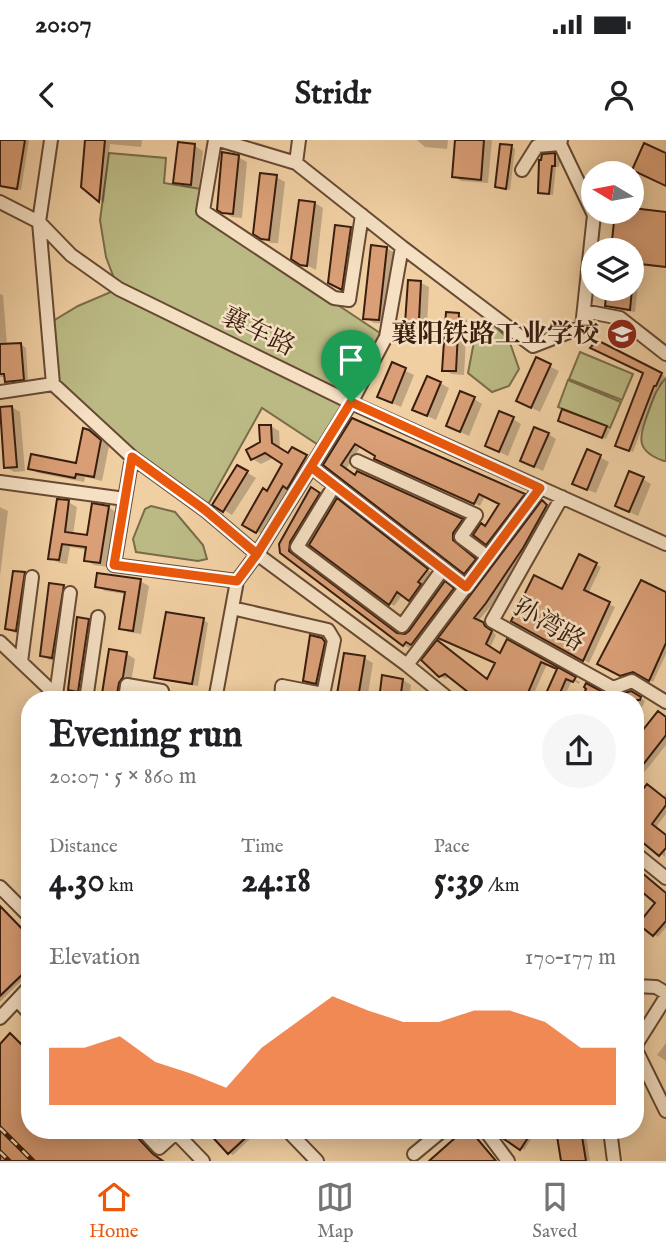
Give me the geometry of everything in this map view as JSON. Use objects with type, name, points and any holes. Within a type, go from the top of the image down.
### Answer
[{"type":"street","points":[[51,140],[39,222],[54,384],[132,457],[205,510],[257,554],[439,691]]},
{"type":"street","points":[[362,215],[349,300],[334,298],[204,211],[217,140],[296,163],[533,346],[582,327],[594,215],[560,142],[537,146],[522,170]]},
{"type":"street","points":[[296,163],[299,140]]},
{"type":"street","name":"襄车路","points":[[0,202],[39,222],[71,255],[119,289],[351,402],[666,544]]},
{"type":"street","points":[[217,691],[237,581],[257,554],[351,402],[386,337],[402,247]]},
{"type":"street","points":[[584,311],[620,318],[666,355]]},
{"type":"street","points":[[0,392],[54,384]]},
{"type":"street","points":[[132,457],[114,565],[237,581]]},
{"type":"street","points":[[357,461],[476,515],[461,537],[488,557]]},
{"type":"street","points":[[311,467],[466,587]]},
{"type":"street","points":[[0,482],[125,499]]},
{"type":"street","points":[[334,486],[297,547],[402,626],[442,570]]},
{"type":"street","points":[[407,665],[540,488]]},
{"type":"street","name":"孙湾路","points":[[562,498],[492,621],[613,688],[632,681],[666,702]]},
{"type":"street","points":[[21,662],[32,578]]},
{"type":"street","points":[[60,691],[70,593]]},
{"type":"street","points":[[232,608],[328,629],[334,640],[324,691]]},
{"type":"street","points":[[87,691],[98,617]]},
{"type":"street","points":[[0,642],[52,691]]},
{"type":"street","points":[[127,691],[128,685],[162,691]]},
{"type":"street","points":[[281,691],[282,686],[301,691]]},
{"type":"street","points":[[644,860],[666,878]]},
{"type":"street","points":[[0,887],[21,908]]},
{"type":"street","points":[[644,986],[656,987],[666,995],[644,1031]]},
{"type":"street","points":[[0,1018],[21,996]]},
{"type":"street","points":[[17,1000],[21,1004]]},
{"type":"street","points":[[644,1065],[665,1103]]},
{"type":"street","points":[[150,1139],[159,1148],[169,1139]]},
{"type":"street","points":[[183,1139],[203,1161]]},
{"type":"street","points":[[296,1139],[317,1161]]},
{"type":"street","points":[[414,1154],[432,1139]]},
{"type":"street","points":[[492,1139],[508,1161]]},
{"type":"street","points":[[611,1139],[614,1161]]},
{"type":"shaded area","points":[[109,153],[166,158],[164,183],[201,189],[201,214],[386,337],[323,448],[262,408],[205,510],[132,457],[53,384],[48,324],[78,306],[118,289],[106,257],[100,220]]},
{"type":"shaded area","points":[[489,320],[509,340],[519,369],[509,386],[492,392],[468,373],[477,326]]},
{"type":"shaded area","points":[[580,352],[633,374],[622,400],[569,379]]},
{"type":"shaded area","points":[[666,378],[664,461],[648,453],[641,437],[655,394]]},
{"type":"shaded area","points":[[568,380],[621,402],[610,428],[558,407]]},
{"type":"shaded area","points":[[151,506],[175,512],[203,545],[207,559],[198,561],[136,552],[133,539],[145,509]]},
{"type":"building","points":[[0,140],[25,140],[17,189],[0,186]]},
{"type":"building","points":[[85,140],[105,140],[99,202],[81,187]]},
{"type":"building","points":[[455,140],[484,140],[481,180],[452,177]]},
{"type":"building","points":[[178,142],[195,144],[191,185],[173,183]]},
{"type":"building","points":[[644,143],[666,153],[666,186],[644,176],[644,161],[636,161]]},
{"type":"building","points":[[500,144],[512,145],[506,189],[495,187]]},
{"type":"building","points":[[222,152],[239,155],[233,214],[217,210]]},
{"type":"building","points":[[555,153],[549,194],[538,193],[539,160],[542,154]]},
{"type":"building","points":[[260,173],[277,175],[269,240],[253,234]]},
{"type":"building","points":[[299,200],[315,202],[307,266],[291,259]]},
{"type":"building","points":[[644,209],[666,212],[666,267],[644,264],[644,238],[612,238],[614,224],[644,224]]},
{"type":"building","points":[[335,225],[351,227],[342,290],[328,283]]},
{"type":"building","points":[[371,245],[387,247],[379,320],[363,319]]},
{"type":"building","points":[[408,280],[421,281],[418,339],[404,338]]},
{"type":"building","points":[[606,301],[631,301],[630,310],[605,306]]},
{"type":"building","points":[[446,312],[459,313],[456,371],[442,371]]},
{"type":"building","points":[[597,340],[662,373],[654,386],[629,451],[615,446],[643,373],[590,348]]},
{"type":"building","points":[[21,343],[24,380],[5,382],[4,374],[0,374],[0,344]]},
{"type":"building","points":[[536,357],[551,364],[531,408],[516,401]]},
{"type":"building","points":[[392,362],[406,368],[392,403],[377,397]]},
{"type":"building","points":[[427,376],[441,382],[427,416],[412,410]]},
{"type":"building","points":[[460,391],[475,397],[460,432],[446,426]]},
{"type":"building","points":[[12,406],[17,467],[4,468],[0,407]]},
{"type":"building","points":[[562,409],[607,426],[602,438],[558,421]]},
{"type":"building","points":[[499,411],[514,417],[499,452],[485,446]]},
{"type":"building","points":[[352,418],[525,494],[486,545],[473,535],[481,523],[485,526],[499,504],[479,494],[474,504],[374,459],[375,456],[355,444],[341,465],[355,475],[357,471],[463,519],[453,533],[453,540],[476,559],[464,574],[323,465]]},
{"type":"building","points":[[259,425],[271,425],[272,443],[288,453],[292,447],[307,455],[287,489],[283,486],[256,533],[242,525],[263,488],[267,491],[282,464],[265,453],[251,460],[246,450],[260,442]]},
{"type":"building","points":[[534,427],[549,433],[534,467],[520,461]]},
{"type":"building","points":[[83,428],[101,440],[94,477],[76,474],[75,478],[28,469],[31,454],[76,463]]},
{"type":"building","points":[[587,449],[601,455],[587,490],[572,484]]},
{"type":"building","points":[[237,465],[248,471],[223,512],[212,505]]},
{"type":"building","points":[[629,471],[644,477],[629,512],[615,506]]},
{"type":"building","points":[[311,487],[320,493],[290,542],[289,551],[397,633],[405,634],[409,631],[445,581],[454,588],[411,645],[406,642],[403,646],[280,553],[279,544]]},
{"type":"building","points":[[337,498],[428,569],[409,601],[397,592],[389,605],[309,545]]},
{"type":"building","points":[[57,499],[69,500],[65,532],[87,535],[92,503],[109,506],[100,563],[84,561],[86,547],[62,544],[59,560],[48,559]]},
{"type":"building","points":[[542,500],[547,505],[523,548],[474,618],[492,631],[486,644],[500,653],[507,639],[576,677],[573,682],[566,679],[561,691],[547,691],[557,669],[541,662],[529,691],[467,691],[445,674],[439,677],[421,660],[437,640],[487,679],[495,663],[438,638]]},
{"type":"building","points":[[579,554],[597,563],[584,590],[610,602],[583,661],[511,621],[534,575],[562,589]]},
{"type":"building","points":[[13,571],[25,572],[16,631],[5,629]]},
{"type":"building","points":[[97,573],[141,579],[133,631],[119,629],[125,592],[95,587]]},
{"type":"building","points":[[641,580],[666,592],[666,643],[649,681],[633,672],[620,676],[597,664]]},
{"type":"building","points":[[49,583],[64,585],[52,658],[40,656]]},
{"type":"building","points":[[166,612],[204,618],[192,684],[154,678]]},
{"type":"building","points":[[77,617],[89,619],[78,691],[68,690]]},
{"type":"building","points":[[310,635],[322,638],[325,642],[316,684],[303,681]]},
{"type":"building","points":[[109,649],[127,652],[118,691],[102,691]]},
{"type":"building","points":[[344,653],[365,656],[359,691],[338,691]]},
{"type":"building","points":[[382,675],[403,679],[401,691],[380,691]]},
{"type":"building","points":[[586,683],[601,691],[585,691]]},
{"type":"building","points":[[658,711],[666,717],[666,735],[644,763],[644,729]]},
{"type":"building","points":[[647,784],[666,799],[666,805],[652,824],[666,835],[666,848],[659,856],[644,844],[644,788]]},
{"type":"building","points":[[644,875],[666,893],[666,921],[653,936],[644,929],[644,917],[655,903],[644,894]]},
{"type":"building","points":[[0,906],[21,928],[21,976],[0,996]]},
{"type":"building","points":[[10,1033],[21,1044],[21,1139],[139,1139],[163,1161],[0,1161],[0,1044]]},
{"type":"building","points":[[214,1139],[244,1139],[228,1154]]},
{"type":"building","points":[[454,1139],[478,1139],[496,1161],[429,1161]]},
{"type":"building","points":[[504,1139],[527,1139],[520,1150]]},
{"type":"building","points":[[557,1139],[582,1139],[586,1161],[561,1161]]},
{"type":"railway","points":[[0,1128],[33,1161]]},
{"type":"railway","points":[[0,1152],[9,1161]]},
{"type":"place","name":"襄阳铁路工业学校","points":[[622,334]]},
{"type":"route","points":[[351,402],[257,554],[205,510],[132,457],[114,565],[237,581],[257,554],[311,467],[466,587],[540,488],[351,402]]}]
